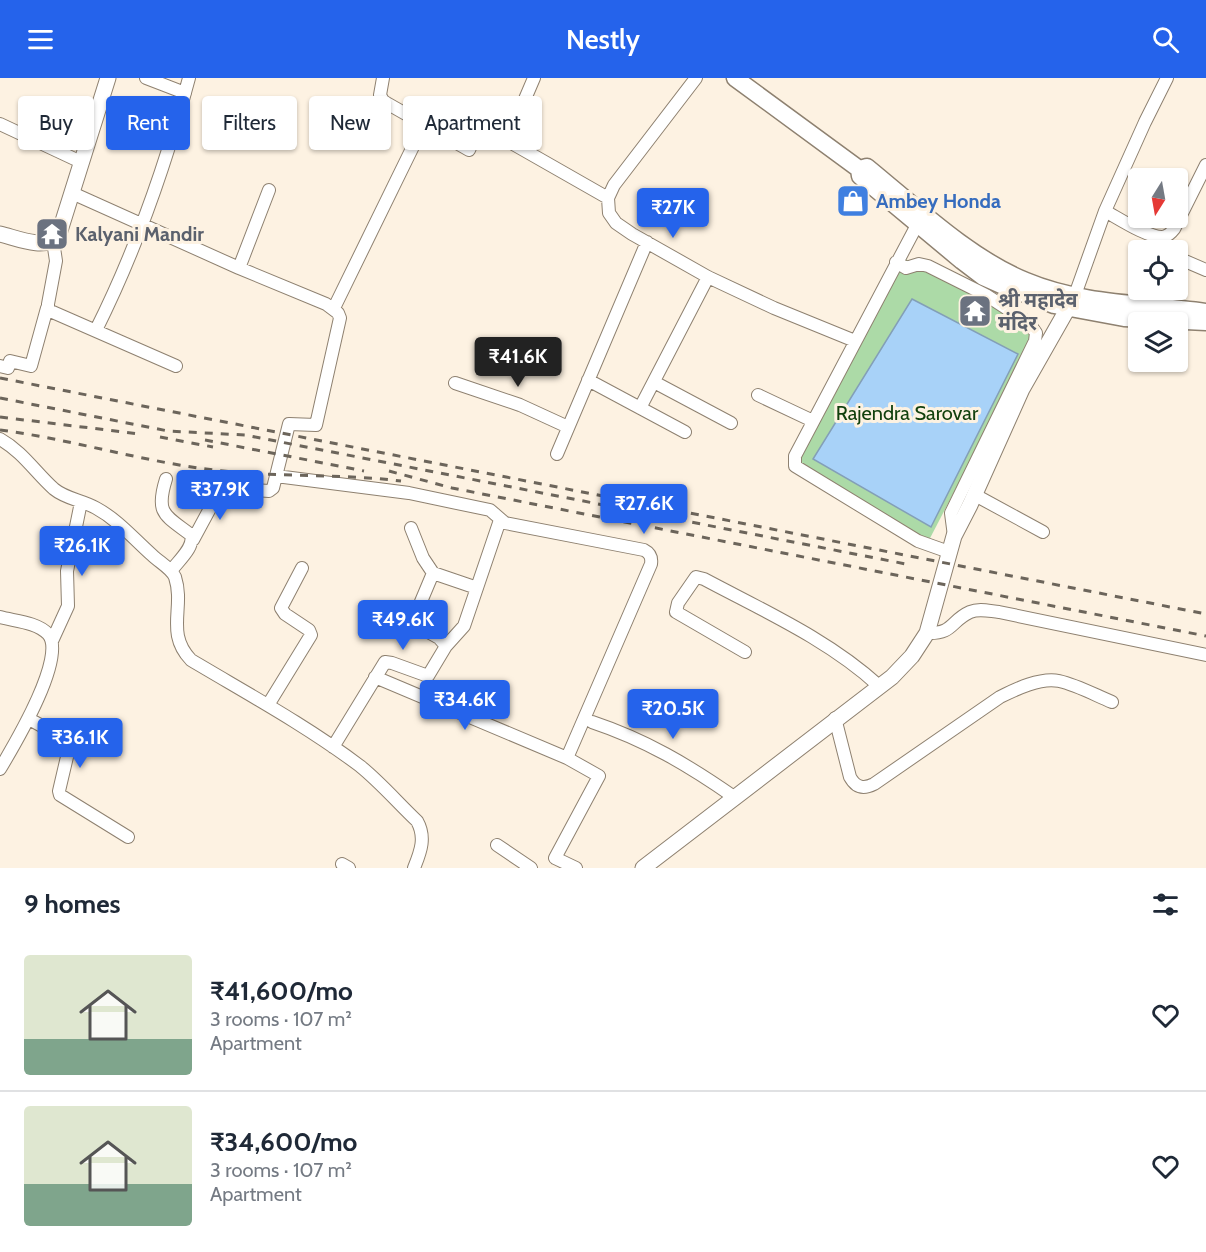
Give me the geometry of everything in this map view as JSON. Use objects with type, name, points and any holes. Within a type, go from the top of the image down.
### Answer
[{"type":"highway","points":[[736,78],[859,169],[860,176],[983,277],[1039,300],[1168,306],[1206,312]]},
{"type":"highway","points":[[859,169],[867,167],[970,249],[1007,273],[1071,301],[1125,318],[1206,322]]},
{"type":"main road","points":[[0,234],[36,243],[48,243],[58,237],[108,78]]},
{"type":"main road","points":[[644,868],[879,686],[912,656],[927,633],[954,536],[975,495],[1022,389],[1071,301]]},
{"type":"street","points":[[146,78],[184,93]]},
{"type":"street","points":[[96,330],[120,282],[170,145],[189,78]]},
{"type":"street","points":[[383,78],[381,98],[403,111]]},
{"type":"street","points":[[526,96],[534,78]]},
{"type":"street","points":[[696,78],[614,185],[608,198],[609,213],[616,223],[708,277],[774,308],[855,341]]},
{"type":"street","points":[[1071,301],[1105,211],[1167,78]]},
{"type":"street","points":[[0,124],[81,162]]},
{"type":"street","points":[[334,308],[411,150]]},
{"type":"street","points":[[524,150],[608,198]]},
{"type":"street","points":[[1105,211],[1152,235],[1164,237],[1174,229],[1206,165]]},
{"type":"street","points":[[239,268],[269,190]]},
{"type":"street","points":[[72,193],[334,308],[338,313],[340,324],[316,425],[289,424],[273,488],[269,490],[221,488],[191,545],[171,571]]},
{"type":"street","points":[[917,225],[795,456],[795,466],[918,542],[949,552]]},
{"type":"street","points":[[0,366],[8,368],[10,361],[31,366],[47,308],[56,261],[53,241]]},
{"type":"street","points":[[556,454],[648,242]]},
{"type":"street","points":[[896,262],[906,268],[919,264],[928,266],[965,284],[1029,323],[1036,333],[1035,341],[951,513],[954,536]]},
{"type":"street","points":[[1188,262],[1206,270]]},
{"type":"street","points":[[640,408],[708,277]]},
{"type":"street","points":[[47,308],[51,312],[176,366]]},
{"type":"street","points":[[588,380],[685,432]]},
{"type":"street","points":[[654,382],[731,423]]},
{"type":"street","points":[[455,383],[520,405],[568,427]]},
{"type":"street","points":[[758,395],[813,421]]},
{"type":"street","points":[[0,439],[25,456],[53,488],[69,498],[102,512],[129,531],[151,555],[171,571],[177,591],[176,629],[183,651],[191,660],[268,705],[333,747],[362,768],[417,821],[423,830],[423,838],[414,868]]},
{"type":"street","points":[[276,476],[410,493],[490,510],[505,523],[644,550],[652,557],[651,564],[567,758]]},
{"type":"street","points":[[166,479],[161,495],[162,508],[168,517],[191,535],[193,540]]},
{"type":"street","points":[[975,495],[1043,532]]},
{"type":"street","points":[[0,769],[29,719],[47,674],[52,655],[52,641],[68,606],[67,571],[81,502]]},
{"type":"street","points":[[333,747],[383,663],[387,662],[428,676],[446,646],[464,626],[500,520]]},
{"type":"street","points":[[411,528],[423,558],[433,573],[477,588]]},
{"type":"street","points":[[268,705],[311,635],[309,630],[285,614],[281,608],[302,568]]},
{"type":"street","points":[[433,573],[412,623],[440,638],[446,646]]},
{"type":"street","points":[[745,652],[676,612],[678,603],[696,578],[704,579],[828,647],[859,667],[879,686]]},
{"type":"street","points":[[927,633],[948,630],[968,613],[980,610],[1206,655]]},
{"type":"street","points":[[0,617],[38,627],[49,635],[52,641]]},
{"type":"street","points":[[375,677],[567,758],[598,776],[555,858],[576,868]]},
{"type":"street","points":[[836,718],[850,777],[856,785],[864,787],[874,784],[1000,697],[1019,688],[1048,681],[1059,681],[1112,702]]},
{"type":"street","points":[[29,719],[66,739],[70,744],[60,795],[128,837]]},
{"type":"street","points":[[592,722],[661,750],[734,797]]},
{"type":"street","points":[[497,845],[531,868]]},
{"type":"green space","name":"Rajendra Sarovar","points":[[900,256],[1026,322],[1034,338],[927,544],[791,464]]},
{"type":"water","name":"Rajendra Sarovar","points":[[912,299],[1018,354],[931,527],[813,459]]},
{"type":"railway","points":[[0,378],[1206,614]]},
{"type":"railway","points":[[0,398],[168,431],[245,435],[911,565]]},
{"type":"railway","points":[[0,417],[140,434]]},
{"type":"railway","points":[[0,430],[206,469],[254,474],[401,481]]},
{"type":"railway","points":[[160,437],[213,447]]},
{"type":"railway","points":[[205,440],[364,471]]},
{"type":"railway","points":[[389,471],[452,488],[1206,636]]},
{"type":"place","name":"Ambey Honda","points":[[853,201]]},
{"type":"place","name":"Kalyani Mandir","points":[[52,234]]},
{"type":"place","name":"श्री महादेव मंदिर","points":[[975,311]]}]
